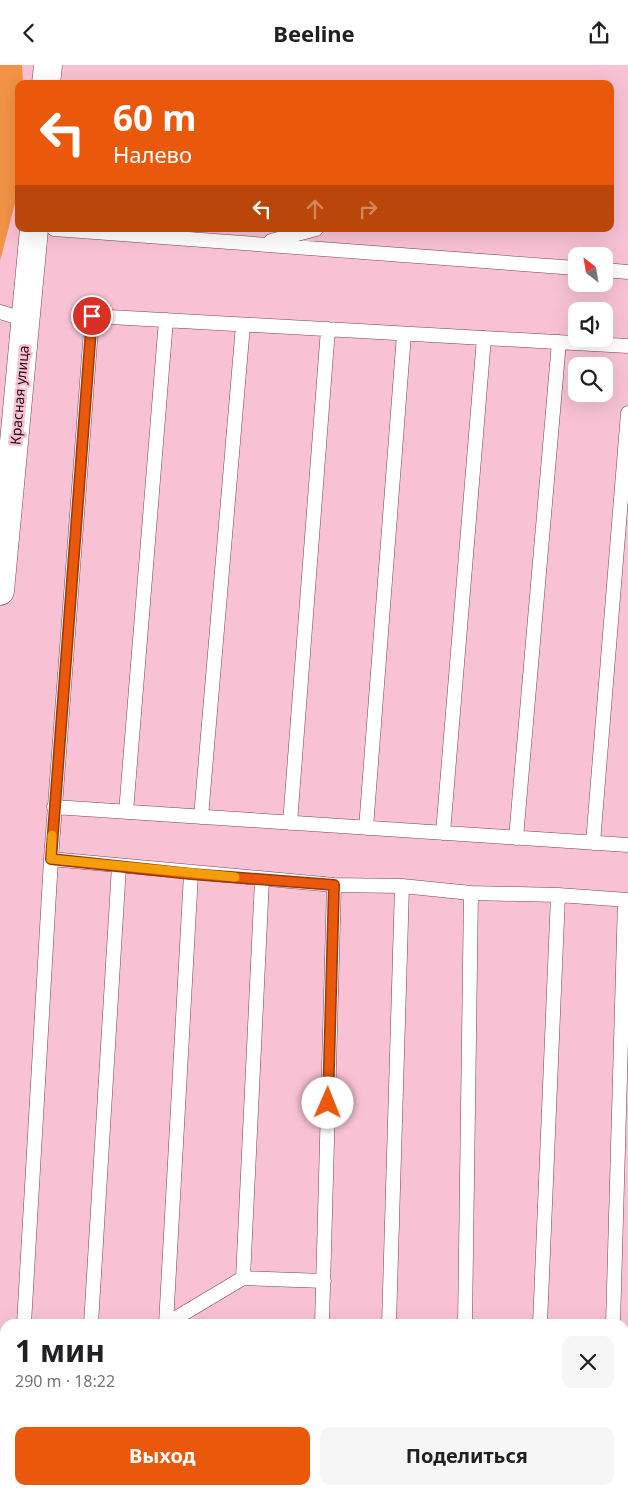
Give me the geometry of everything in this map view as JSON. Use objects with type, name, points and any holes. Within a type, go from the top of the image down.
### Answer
[{"type":"street","points":[[46,80],[48,65]]},
{"type":"street","name":"Красная улица","points":[[0,591],[34,232]]},
{"type":"lane","points":[[127,232],[568,267]]},
{"type":"lane","points":[[259,244],[305,232]]},
{"type":"lane","points":[[613,271],[628,272]]},
{"type":"lane","points":[[0,312],[26,320]]},
{"type":"lane","points":[[24,1319],[54,807],[92,316],[628,346]]},
{"type":"lane","points":[[126,812],[166,320]]},
{"type":"lane","points":[[201,817],[244,325]]},
{"type":"lane","points":[[290,823],[328,329]]},
{"type":"lane","points":[[366,828],[404,333]]},
{"type":"lane","points":[[443,833],[484,338]]},
{"type":"lane","points":[[516,838],[559,342]]},
{"type":"lane","points":[[593,843],[628,413]]},
{"type":"lane","points":[[54,807],[628,845]]},
{"type":"lane","points":[[51,859],[262,880],[334,885],[402,886],[471,893],[558,895],[626,900],[613,1319]]},
{"type":"lane","points":[[91,1319],[119,866]]},
{"type":"lane","points":[[166,1319],[191,874]]},
{"type":"lane","points":[[243,1279],[262,880]]},
{"type":"lane","points":[[322,1319],[334,885]]},
{"type":"lane","points":[[389,1319],[402,886]]},
{"type":"lane","points":[[465,1319],[471,893]]},
{"type":"lane","points":[[540,1319],[558,895]]},
{"type":"lane","points":[[175,1319],[243,1279],[324,1281]]},
{"type":"shaded area","points":[[0,65],[22,65],[23,80],[15,80],[15,203],[0,261]]},
{"type":"slow traffic","points":[[52,835],[51,859],[235,877]]},
{"type":"route","points":[[92,316],[51,859],[191,874],[334,885],[328,1103]]}]
